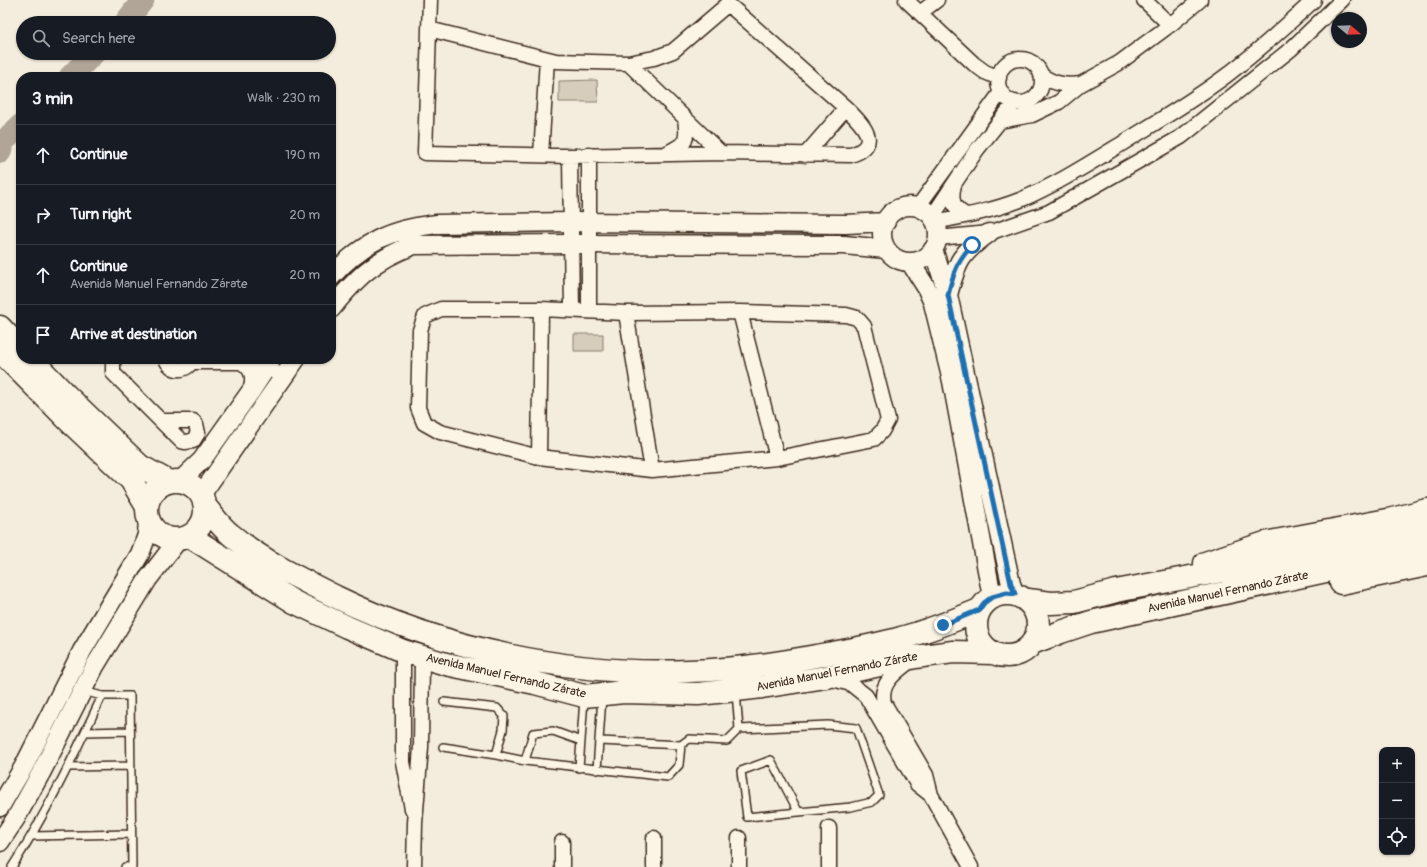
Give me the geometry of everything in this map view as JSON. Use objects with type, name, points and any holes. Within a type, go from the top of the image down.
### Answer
[{"type":"main road","points":[[0,327],[16,344]]},
{"type":"main road","points":[[0,351],[70,422],[131,480],[148,513],[153,528],[160,535],[168,539],[184,538],[196,531],[202,524],[204,515],[203,501],[195,489],[188,484],[175,482],[140,466],[36,364]]},
{"type":"main road","points":[[148,513],[149,499],[154,491],[161,486],[175,482]]},
{"type":"main road","name":"Avenida Manuel Fernando Zárate","points":[[203,501],[228,532],[252,550],[314,586],[357,607],[415,630],[469,646],[543,662],[619,671],[689,671],[771,664],[900,639],[943,625],[985,604]]},
{"type":"main road","points":[[1116,591],[1265,543],[1393,520],[1427,510]]},
{"type":"main road","name":"Avenida Manuel Fernando Zárate","points":[[184,538],[294,602],[347,627],[413,654],[446,664],[593,695],[624,692],[698,694],[762,687],[826,677],[915,657],[953,652],[992,653]]},
{"type":"main road","name":"Avenida Manuel Fernando Zárate","points":[[1021,597],[1051,603],[1074,602],[1116,591],[1417,542]]},
{"type":"main road","name":"Avenida Manuel Fernando Zárate","points":[[1032,643],[1091,622],[1417,542]]},
{"type":"main road","points":[[1122,615],[1303,591],[1427,565]]},
{"type":"main road","points":[[1007,593],[1021,597],[1034,608],[1037,617],[1038,626],[1032,643],[1026,650],[1010,656],[1001,656],[992,653],[985,648],[979,640],[976,630],[976,620],[985,604],[1007,593]]},
{"type":"street","points":[[429,30],[556,61],[628,63],[654,58],[673,51],[728,4],[846,108],[864,126],[867,136],[866,145],[860,152],[851,155],[721,153],[570,156],[425,153],[429,30],[430,0]]},
{"type":"street","points":[[906,0],[974,64],[985,72],[999,78]]},
{"type":"street","points":[[920,13],[937,0]]},
{"type":"street","points":[[1144,0],[1170,25]]},
{"type":"street","points":[[1000,121],[1032,115],[1059,102],[1081,84],[1119,63],[1170,25],[1200,0]]},
{"type":"street","points":[[931,227],[966,215],[996,208],[1020,200],[1072,174],[1167,115],[1226,75],[1296,17],[1314,0]]},
{"type":"street","points":[[948,295],[954,273],[961,257],[972,245],[989,233],[1048,212],[1181,137],[1291,49],[1342,0]]},
{"type":"street","points":[[541,155],[547,59]]},
{"type":"street","points":[[931,227],[954,184],[1000,121],[1021,102],[1032,99],[1040,88],[1042,81],[1041,75],[1038,69],[1028,60],[1014,60],[1004,66],[999,78],[1001,92],[1010,100],[1021,102],[1046,109]]},
{"type":"street","points":[[628,63],[721,153]]},
{"type":"street","points":[[1041,75],[1050,81],[1060,84],[1070,86],[1081,84]]},
{"type":"street","points":[[1001,92],[955,156],[931,227],[927,256],[919,261],[910,262],[900,260],[892,256],[886,249],[883,240],[883,231],[886,222],[891,214],[899,209],[908,207],[931,227],[948,295],[1011,584],[1021,597]]},
{"type":"street","points":[[805,155],[846,108]]},
{"type":"street","points":[[664,154],[677,148],[686,140],[687,134],[685,118]]},
{"type":"street","points":[[589,155],[589,311]]},
{"type":"street","points":[[570,156],[572,310]]},
{"type":"street","points":[[955,156],[967,165]]},
{"type":"street","points":[[954,184],[951,193],[953,203],[958,211],[966,215]]},
{"type":"street","points":[[336,294],[342,274],[362,248],[380,237],[417,226],[437,224],[571,222],[846,224],[886,222]]},
{"type":"street","points":[[931,227],[989,233]]},
{"type":"street","points":[[342,274],[378,262],[394,252],[414,245],[844,245],[886,249]]},
{"type":"street","points":[[910,262],[926,287],[932,303],[950,374],[985,604]]},
{"type":"street","points":[[441,309],[541,309],[626,313],[740,312],[846,315],[857,318],[864,326],[888,420],[882,431],[874,439],[777,458],[652,470],[539,457],[440,432],[424,423],[418,408],[420,330],[425,316],[441,309]]},
{"type":"street","points":[[539,457],[541,309]]},
{"type":"street","points":[[740,312],[777,458]]},
{"type":"street","points":[[626,313],[652,470]]},
{"type":"street","points":[[113,364],[114,373],[162,421]]},
{"type":"street","points":[[168,364],[177,370],[186,368],[190,364]]},
{"type":"street","points":[[244,364],[251,372],[251,391]]},
{"type":"street","points":[[175,482],[202,460],[251,391],[264,364]]},
{"type":"street","points":[[267,364],[284,378]]},
{"type":"street","points":[[203,501],[293,364]]},
{"type":"street","points":[[0,807],[24,766],[82,651],[132,568],[147,535],[148,513]]},
{"type":"street","points":[[0,842],[16,818],[41,773],[94,666],[148,579],[184,538]]},
{"type":"street","points":[[413,654],[403,762],[415,823]]},
{"type":"street","points":[[413,654],[421,754],[415,823],[414,867]]},
{"type":"street","points":[[876,700],[884,685],[898,670],[915,657]]},
{"type":"street","points":[[826,677],[851,684],[876,700],[884,702],[926,775],[931,795],[971,867]]},
{"type":"street","points":[[829,828],[829,867]]},
{"type":"street","points":[[654,838],[654,867]]},
{"type":"street","points":[[739,838],[739,867]]},
{"type":"street","points":[[562,842],[562,867]]},
{"type":"lane","points":[[736,690],[739,729]]},
{"type":"lane","points":[[82,691],[102,696],[130,696],[132,867],[125,867]]},
{"type":"lane","points":[[593,695],[600,740],[597,770]]},
{"type":"lane","points":[[579,768],[581,741],[593,695]]},
{"type":"lane","points":[[12,867],[32,836],[68,767],[102,696]]},
{"type":"lane","points":[[444,702],[497,708],[504,716],[503,730],[496,755]]},
{"type":"lane","points":[[600,740],[681,745],[690,739],[727,741],[739,729],[828,725],[856,728],[879,794],[872,802],[851,807],[747,817],[742,771],[771,760],[798,811]]},
{"type":"lane","points":[[85,732],[130,731]]},
{"type":"lane","points":[[525,762],[533,733],[553,731],[581,741]]},
{"type":"lane","points":[[443,747],[496,755],[525,762],[668,777],[679,765],[681,745]]},
{"type":"lane","points":[[68,767],[130,766]]},
{"type":"lane","points":[[32,836],[131,834]]},
{"type":"shaded area","points":[[597,80],[598,102],[559,102],[559,81]]},
{"type":"shaded area","points":[[574,334],[603,334],[603,351],[574,351]]},
{"type":"waterway","points":[[130,16],[143,0]]},
{"type":"waterway","points":[[75,72],[87,60]]},
{"type":"waterway","points":[[0,152],[3,142],[16,130]]},
{"type":"route","points":[[943,625],[979,610],[984,603],[992,597],[999,594],[1015,594],[1011,584],[948,295],[954,273],[961,257],[972,245]]}]
